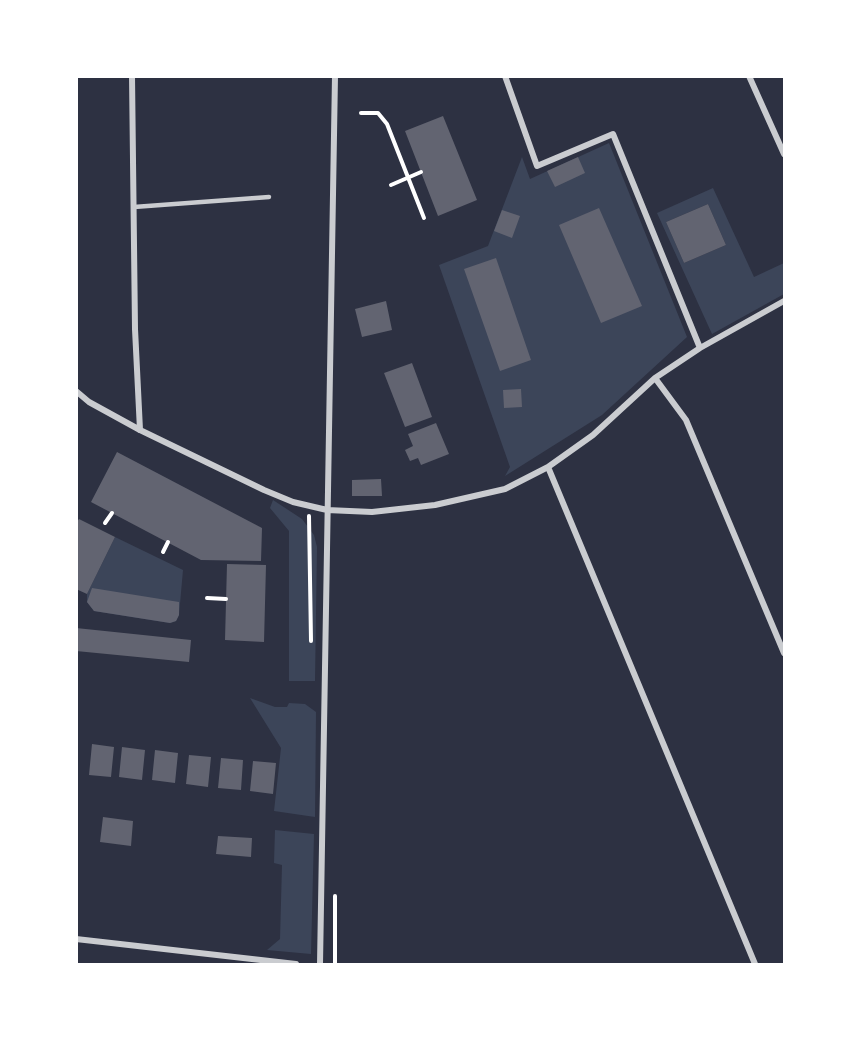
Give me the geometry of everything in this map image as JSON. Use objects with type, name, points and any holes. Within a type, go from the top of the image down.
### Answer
[{"type":"street","points":[[132,76],[135,329],[140,430]]},
{"type":"street","points":[[320,964],[335,76]]},
{"type":"street","points":[[505,76],[537,166],[613,134],[700,348]]},
{"type":"street","points":[[749,76],[784,154]]},
{"type":"street","points":[[76,391],[89,402],[140,430],[293,502],[327,510],[372,512],[435,505],[505,489],[548,468],[593,435],[655,378],[700,348],[784,302]]},
{"type":"street","points":[[655,378],[686,420],[784,653]]},
{"type":"street","points":[[548,468],[754,964]]},
{"type":"street","points":[[76,939],[296,964]]},
{"type":"lane","points":[[134,207],[269,197]]},
{"type":"path","points":[[361,113],[378,113],[387,124],[424,218]]},
{"type":"path","points":[[391,185],[421,172]]},
{"type":"path","points":[[105,523],[112,513]]},
{"type":"path","points":[[163,552],[168,542]]},
{"type":"path","points":[[207,598],[226,599]]},
{"type":"shaded area","points":[[609,143],[687,337],[602,415],[505,476],[510,467],[439,265],[488,246],[522,157],[530,179]]},
{"type":"shaded area","points":[[713,188],[754,277],[784,263],[784,294],[712,334],[657,213]],"holes":[[[708,204],[726,245],[684,263],[666,222]]]},
{"type":"shaded area","points":[[273,500],[302,519],[314,535],[317,547],[315,681],[289,681],[289,531],[270,508]]},
{"type":"shaded area","points":[[115,537],[183,570],[179,615],[176,621],[170,623],[94,611],[87,602],[87,594]]},
{"type":"shaded area","points":[[250,698],[275,707],[287,707],[289,703],[305,704],[316,712],[315,817],[274,811],[281,748]]},
{"type":"shaded area","points":[[275,830],[314,834],[311,954],[267,950],[280,939],[282,865],[274,863]]},
{"type":"building","points":[[443,116],[477,200],[438,216],[405,131]]},
{"type":"building","points":[[578,157],[585,173],[555,187],[547,171]]},
{"type":"building","points":[[708,204],[726,245],[684,263],[666,222]]},
{"type":"building","points":[[599,208],[642,306],[601,323],[559,225]]},
{"type":"building","points":[[502,210],[520,216],[512,238],[494,231]]},
{"type":"building","points":[[496,258],[531,360],[500,371],[464,269]]},
{"type":"building","points":[[386,301],[392,330],[362,337],[355,309]]},
{"type":"building","points":[[412,363],[432,417],[405,427],[384,373]]},
{"type":"building","points":[[521,389],[522,407],[504,408],[503,390]]},
{"type":"building","points":[[436,423],[449,454],[421,465],[418,458],[410,461],[405,450],[413,446],[408,434]]},
{"type":"building","points":[[117,452],[262,528],[261,561],[201,560],[91,502]]},
{"type":"building","points":[[381,479],[382,496],[352,496],[352,480]]},
{"type":"building","points":[[79,519],[115,537],[87,594],[76,589],[76,523]]},
{"type":"building","points":[[227,564],[266,565],[264,642],[225,640]]},
{"type":"building","points":[[92,588],[179,602],[179,615],[176,621],[170,623],[94,611],[87,602]]},
{"type":"building","points":[[76,628],[191,640],[189,662],[76,651]]},
{"type":"building","points":[[92,744],[114,747],[111,777],[89,775]]},
{"type":"building","points":[[122,747],[145,750],[142,780],[119,777]]},
{"type":"building","points":[[155,750],[178,753],[175,783],[152,780]]},
{"type":"building","points":[[189,755],[211,757],[208,787],[186,784]]},
{"type":"building","points":[[221,758],[243,760],[241,790],[218,788]]},
{"type":"building","points":[[253,761],[276,763],[273,794],[250,791]]},
{"type":"building","points":[[103,817],[133,821],[131,846],[100,842]]},
{"type":"building","points":[[218,836],[252,838],[251,857],[216,854]]}]
